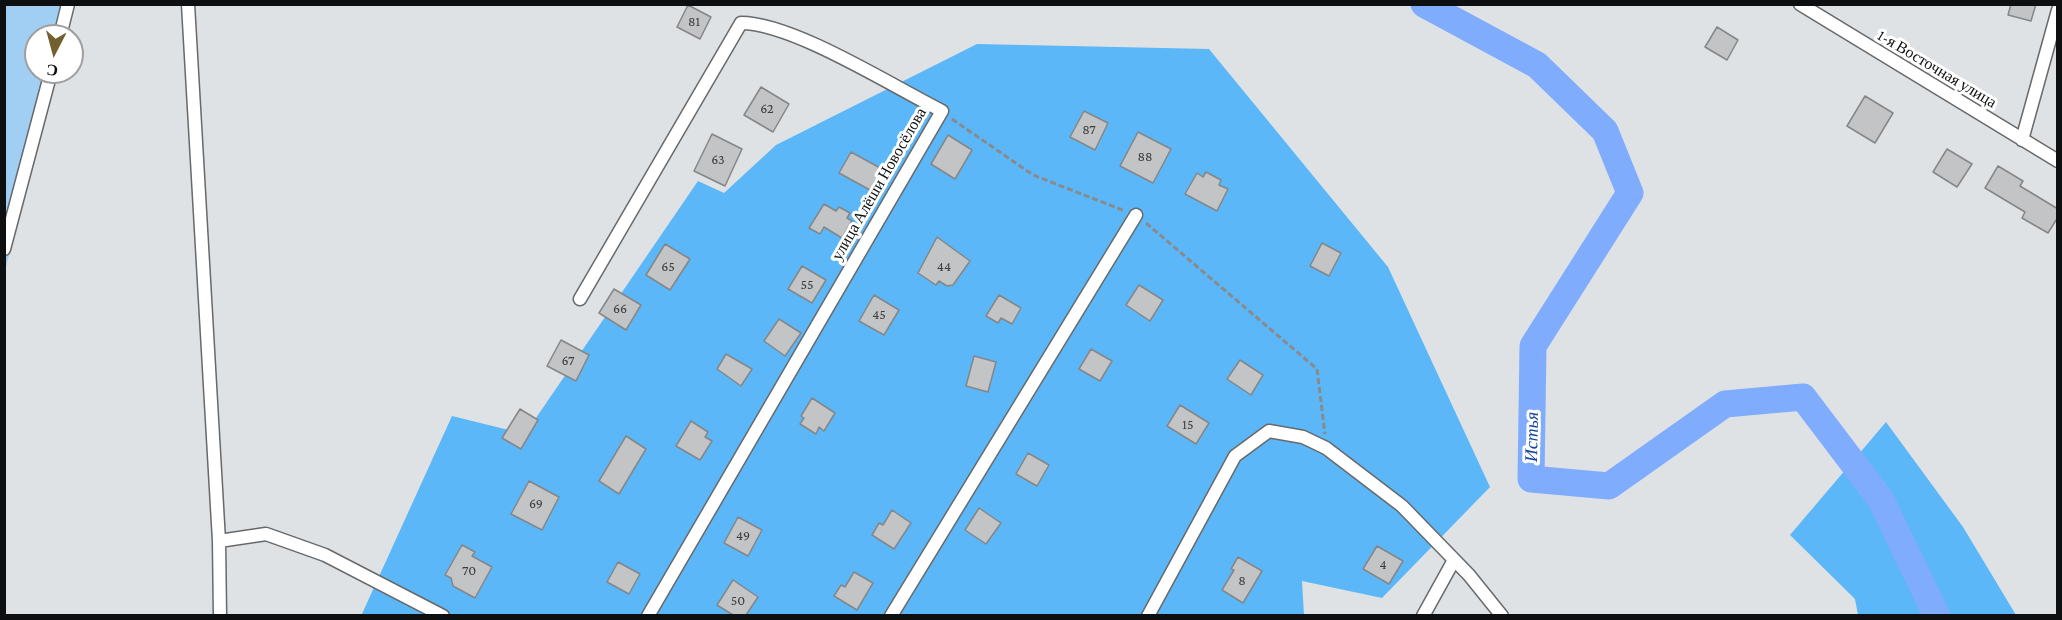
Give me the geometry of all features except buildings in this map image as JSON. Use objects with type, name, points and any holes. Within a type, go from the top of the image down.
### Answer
[{"type":"street","points":[[63,24],[68,4]]},
{"type":"street","points":[[188,4],[219,541],[220,615]]},
{"type":"street","name":"1-я Восточная улица","points":[[1800,4],[2058,161]]},
{"type":"street","points":[[2022,140],[2058,10]]},
{"type":"street","name":"улица Алёши Новосёлова","points":[[580,299],[741,23],[757,23],[802,39],[942,111],[648,615]]},
{"type":"street","points":[[4,249],[48,84]]},
{"type":"street","points":[[891,615],[1136,215]]},
{"type":"street","points":[[1148,615],[1235,456],[1269,431],[1303,437],[1326,448],[1402,506],[1454,560],[1502,615]]},
{"type":"street","points":[[219,541],[266,534],[325,555],[443,615]]},
{"type":"street","points":[[1423,615],[1454,560]]},
{"type":"path","points":[[942,111],[1033,175],[1136,215],[1317,369],[1326,448]]},
{"type":"shaded area","points":[[5,5],[74,5],[68,24],[24,24],[24,84],[53,84],[5,271]]},
{"type":"shaded area","points":[[977,44],[1209,49],[1388,267],[1490,487],[1382,598],[1302,581],[1304,615],[361,616],[452,416],[525,434],[698,181],[724,193],[776,145]]},
{"type":"shaded area","points":[[1886,422],[1963,527],[2016,615],[1858,615],[1855,599],[1790,535]]},
{"type":"waterway","name":"Истья","points":[[1424,4],[1537,65],[1605,131],[1630,193],[1533,346],[1531,479],[1609,486],[1725,404],[1803,397],[1881,500],[1937,616]]}]
